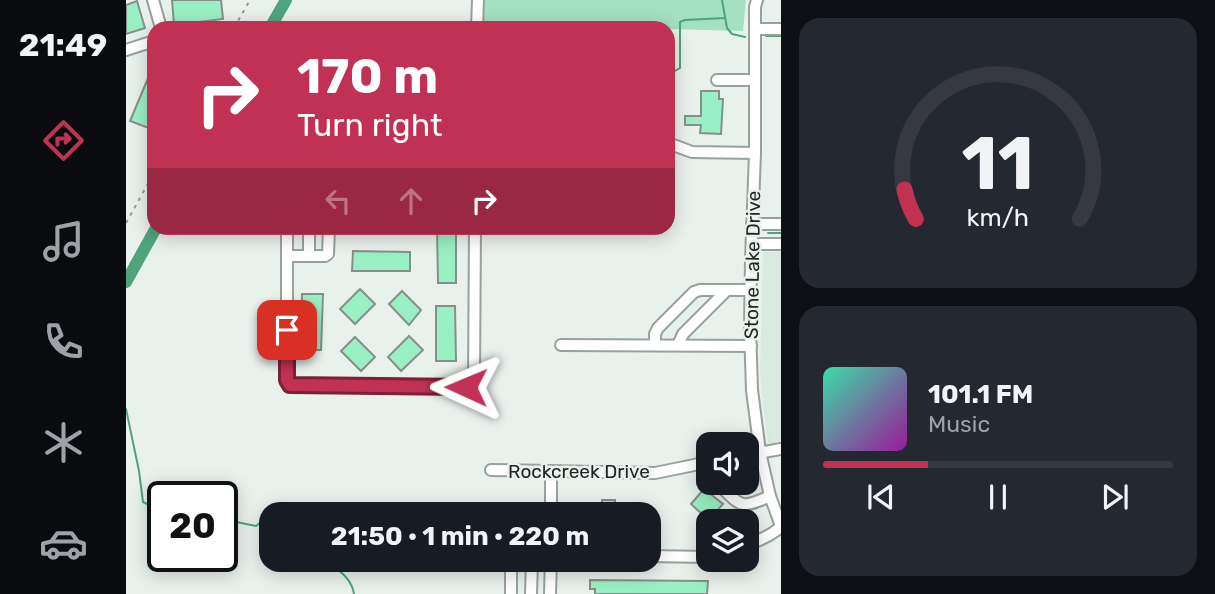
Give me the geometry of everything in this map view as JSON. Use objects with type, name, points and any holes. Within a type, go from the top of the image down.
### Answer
[{"type":"street","points":[[153,0],[159,21]]},
{"type":"street","points":[[477,21],[478,0]]},
{"type":"street","name":"Stone Lake Drive","points":[[757,0],[750,290],[752,390],[760,453],[770,496],[781,527]]},
{"type":"street","points":[[755,29],[781,29]]},
{"type":"street","points":[[126,50],[147,43]]},
{"type":"street","points":[[717,80],[755,80]]},
{"type":"street","points":[[675,146],[692,152],[755,153]]},
{"type":"street","points":[[752,224],[781,224]]},
{"type":"street","points":[[287,235],[287,380],[290,385],[466,387],[474,381],[475,235]]},
{"type":"street","points":[[309,235],[309,256]]},
{"type":"street","points":[[287,256],[325,256],[328,254],[329,235]]},
{"type":"street","points":[[751,244],[781,244]]},
{"type":"street","points":[[678,345],[683,334],[727,290]]},
{"type":"street","points":[[655,345],[658,328],[694,292],[750,290]]},
{"type":"street","points":[[561,345],[751,346]]},
{"type":"street","points":[[760,453],[781,449]]},
{"type":"street","name":"Rockcreek Drive","points":[[491,470],[655,473],[696,464]]},
{"type":"street","points":[[551,471],[551,502]]},
{"type":"street","points":[[730,495],[739,504],[750,505],[770,496]]},
{"type":"street","points":[[759,540],[781,527]]},
{"type":"street","points":[[661,556],[696,557]]},
{"type":"street","points":[[511,572],[511,594]]},
{"type":"street","points":[[531,594],[532,572]]},
{"type":"street","points":[[550,594],[551,572]]},
{"type":"path","points":[[238,21],[250,0]]},
{"type":"path","points":[[126,223],[147,186]]},
{"type":"shaded area","points":[[763,252],[781,252],[781,446],[769,448],[760,372]]},
{"type":"green space","points":[[483,0],[746,0],[743,31],[675,29],[675,21],[483,21]]},
{"type":"building","points":[[172,0],[221,0],[223,19],[174,21]]},
{"type":"building","points":[[137,1],[145,28],[126,34],[126,5]]},
{"type":"building","points":[[147,81],[147,127],[130,121]]},
{"type":"building","points":[[701,91],[719,91],[719,99],[723,99],[721,134],[700,133],[701,125],[685,125],[685,116],[701,116]]},
{"type":"building","points":[[437,235],[456,235],[456,283],[438,283]]},
{"type":"building","points":[[353,251],[410,252],[410,271],[352,271]]},
{"type":"building","points":[[360,289],[375,304],[355,324],[340,309]]},
{"type":"building","points":[[402,291],[421,310],[409,325],[389,304]]},
{"type":"building","points":[[302,294],[323,294],[321,350],[301,350]]},
{"type":"building","points":[[436,306],[455,306],[456,361],[436,361]]},
{"type":"building","points":[[409,336],[423,350],[401,371],[388,357]]},
{"type":"building","points":[[355,337],[375,357],[361,371],[341,351]]},
{"type":"building","points":[[699,495],[712,495],[723,504],[719,509],[696,509],[691,504]]},
{"type":"building","points":[[590,580],[708,581],[707,594],[595,594],[595,589],[590,589]]},
{"type":"waterway","points":[[274,21],[286,0]]},
{"type":"waterway","points":[[722,0],[727,28],[732,34],[745,37]]},
{"type":"waterway","points":[[675,71],[680,68],[680,22],[725,18]]},
{"type":"waterway","points":[[766,36],[781,36]]},
{"type":"waterway","points":[[768,233],[781,233]]},
{"type":"waterway","points":[[126,282],[152,235]]},
{"type":"waterway","points":[[126,409],[143,502],[147,504]]},
{"type":"waterway","points":[[238,522],[256,526],[259,524]]},
{"type":"waterway","points":[[341,572],[353,588],[354,594]]},
{"type":"route","points":[[287,330],[287,380],[290,385],[466,387]]}]
